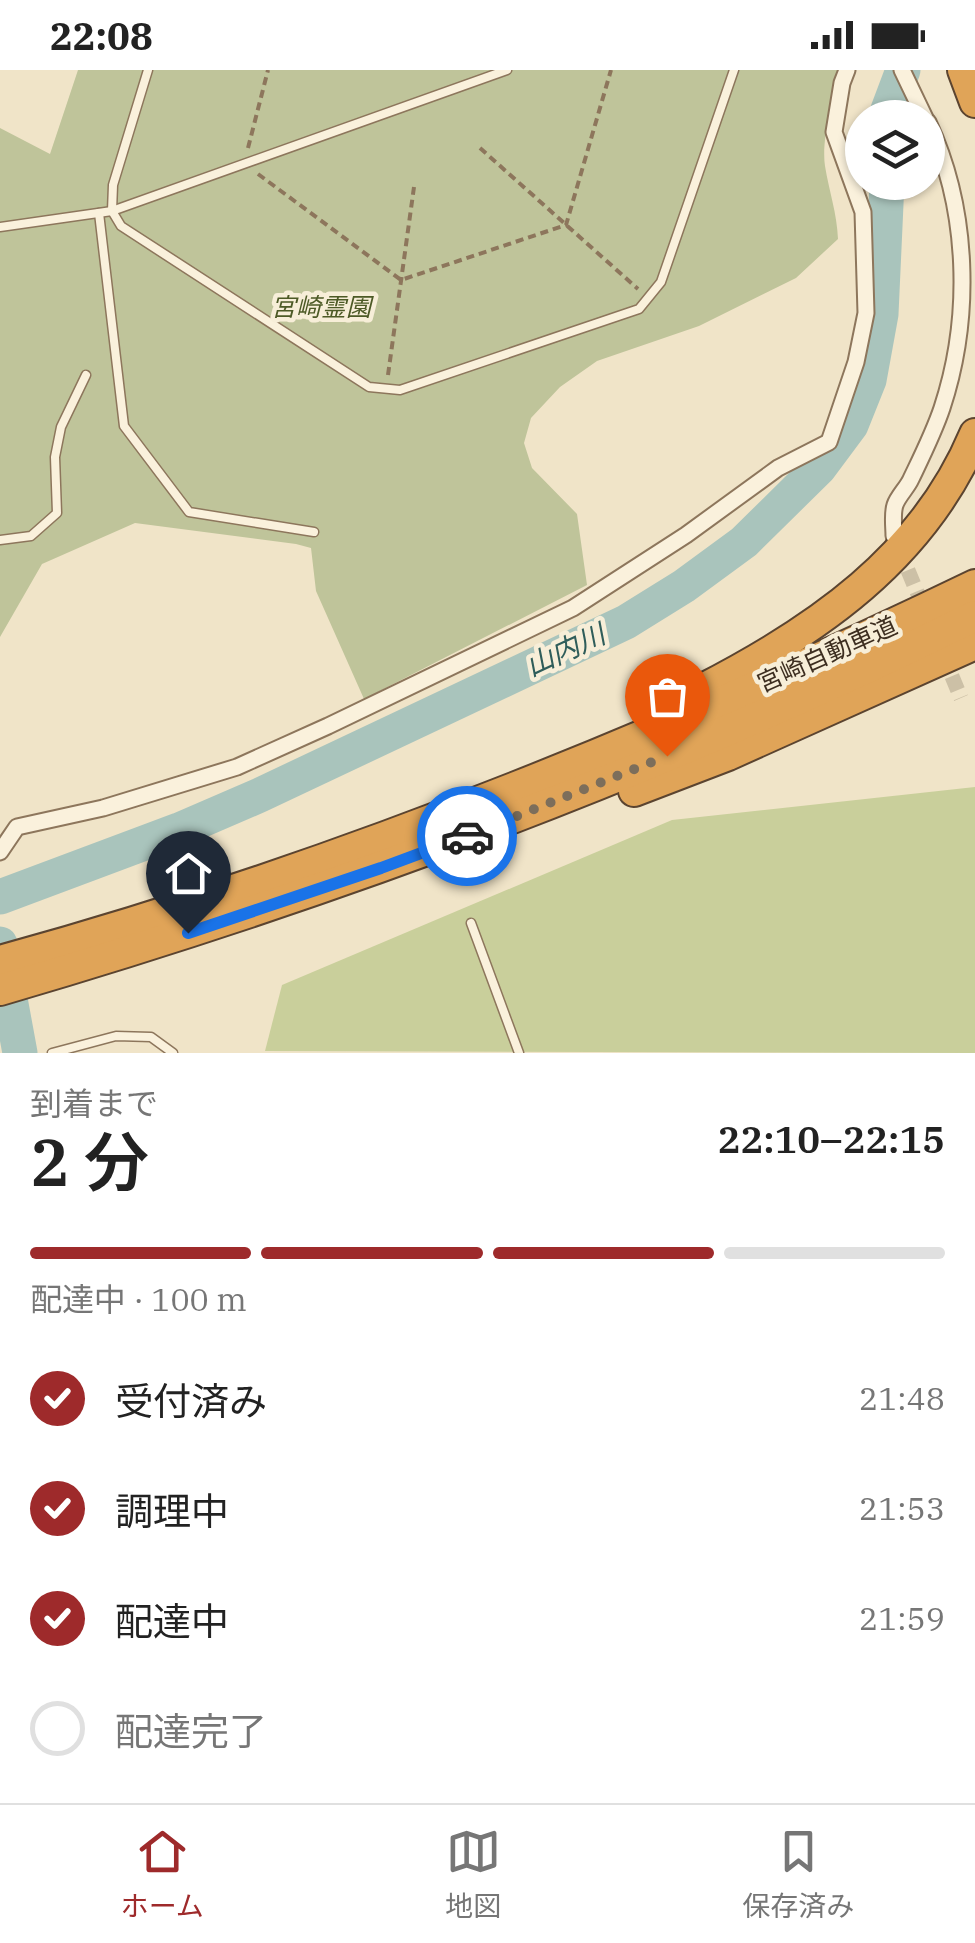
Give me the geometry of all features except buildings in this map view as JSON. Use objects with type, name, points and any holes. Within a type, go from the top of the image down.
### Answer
[{"type":"highway","points":[[963,70],[975,102]]},
{"type":"highway","points":[[549,774],[789,642],[862,589],[918,533],[939,504],[975,434]]},
{"type":"highway","name":"宮崎自動車道","points":[[0,961],[192,903],[549,774],[741,693],[975,585]]},
{"type":"highway","name":"宮崎自動車道","points":[[0,990],[221,923],[381,868],[652,762],[834,684],[975,616]]},
{"type":"highway","points":[[381,868],[522,834],[728,755],[975,644]]},
{"type":"street","points":[[0,852],[17,828],[102,808],[237,767],[573,608],[686,536],[778,468],[829,442],[856,362],[866,313],[864,212],[842,162],[834,132],[848,70]]},
{"type":"street","points":[[902,70],[916,100]]},
{"type":"street","points":[[894,536],[895,506],[910,482],[941,410],[954,362],[962,293],[959,227],[945,166]]},
{"type":"lane","points":[[148,70],[113,185],[112,210],[121,226],[369,387],[386,390],[400,390],[638,309],[650,298],[661,282],[734,70]]},
{"type":"lane","points":[[0,227],[112,210],[507,70]]},
{"type":"lane","points":[[99,213],[124,426],[189,512],[314,532]]},
{"type":"lane","points":[[0,540],[31,536],[57,514],[55,457],[60,427],[86,375]]},
{"type":"lane","points":[[471,923],[518,1053]]},
{"type":"lane","points":[[52,1053],[116,1036],[152,1037],[172,1053]]},
{"type":"path","points":[[268,70],[244,164],[402,280]]},
{"type":"path","points":[[566,225],[611,70]]},
{"type":"path","points":[[480,148],[650,298]]},
{"type":"path","points":[[386,390],[414,187]]},
{"type":"path","points":[[402,280],[566,225]]},
{"type":"green space","name":"宮崎霊園","points":[[78,70],[842,70],[824,156],[838,239],[796,278],[699,326],[597,361],[560,387],[531,418],[524,443],[532,468],[577,514],[587,585],[364,699],[316,591],[311,548],[296,544],[135,523],[42,564],[0,637],[0,128],[50,154]]},
{"type":"green space","points":[[975,787],[975,1053],[265,1051],[282,985],[672,820]]},
{"type":"waterway","name":"山内川","points":[[892,100],[903,70]]},
{"type":"waterway","name":"山内川","points":[[0,897],[179,830],[260,795],[626,622],[744,542],[819,468],[851,425],[869,380],[881,314],[886,200]]},
{"type":"waterway","name":"山内川","points":[[0,944],[20,1053]]},
{"type":"tunnel","points":[[899,549],[925,611]]},
{"type":"tunnel","points":[[943,655],[961,698]]},
{"type":"way so far","points":[[467,836],[667,756]]},
{"type":"route","points":[[188,933],[467,836]]}]
